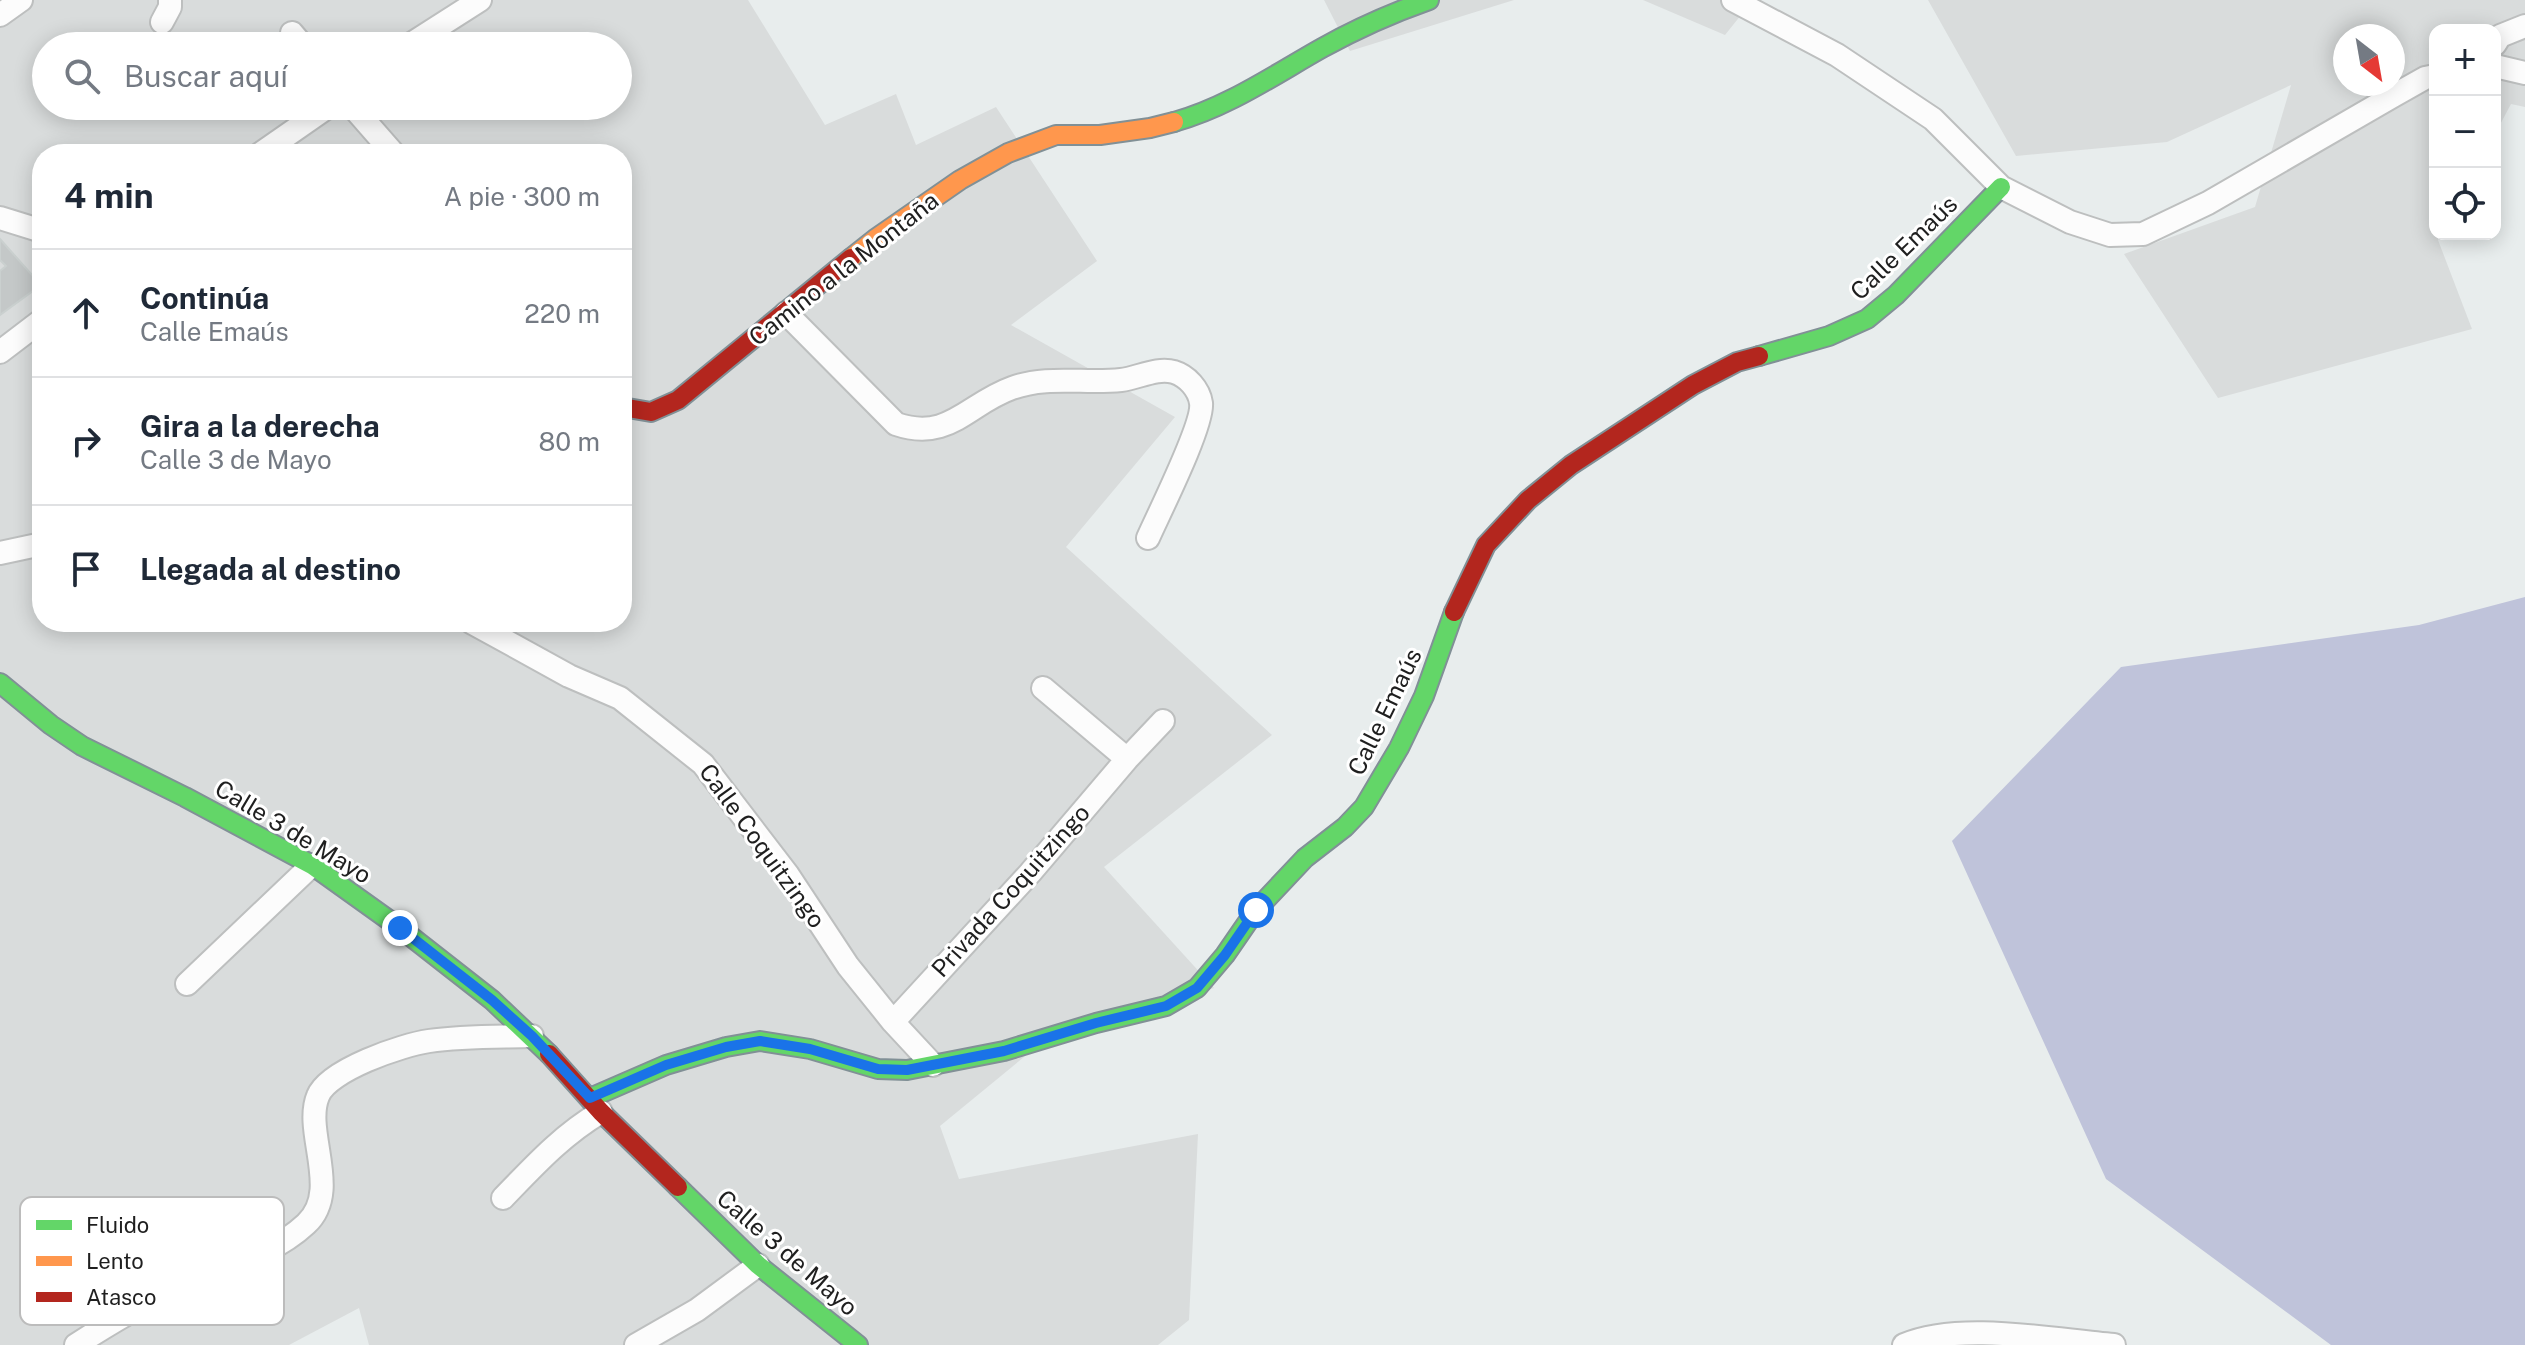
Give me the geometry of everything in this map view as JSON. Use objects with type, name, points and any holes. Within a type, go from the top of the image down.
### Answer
[{"type":"street","points":[[0,15],[21,0]]},
{"type":"street","points":[[162,22],[170,0]]},
{"type":"street","points":[[430,32],[480,0]]},
{"type":"street","name":"Camino a la Montaña","points":[[632,410],[641,413],[662,410],[678,400],[875,239],[960,180],[1008,153],[1056,135],[1100,135],[1150,128],[1203,114],[1326,46],[1393,13],[1429,0]]},
{"type":"street","points":[[1733,0],[1837,55],[1933,119],[2001,187],[2083,226],[2110,235],[2143,234],[2208,203],[2429,77]]},
{"type":"street","points":[[2501,36],[2525,26]]},
{"type":"street","points":[[2501,67],[2525,73]]},
{"type":"street","points":[[274,144],[309,120]]},
{"type":"street","points":[[364,120],[385,144]]},
{"type":"street","name":"Calle Emaús","points":[[595,1105],[666,1065],[726,1047],[760,1041],[810,1049],[878,1069],[907,1070],[1004,1051],[1166,1006],[1197,988],[1225,955],[1256,910],[1305,858],[1345,827],[1364,807],[1399,748],[1424,696],[1458,602],[1486,545],[1528,500],[1580,459],[1722,369],[1829,336],[1867,319],[1896,295],[2001,187]]},
{"type":"street","points":[[0,218],[32,228]]},
{"type":"street","points":[[786,313],[896,424],[914,430],[933,429],[1012,388],[1032,383],[1121,380],[1172,371],[1188,378],[1201,403],[1198,424],[1148,538]]},
{"type":"street","points":[[0,352],[32,328]]},
{"type":"street","points":[[0,553],[32,546]]},
{"type":"street","name":"Calle Coquitzingo","points":[[489,632],[569,676],[620,698],[703,764],[788,875],[848,966],[933,1065]]},
{"type":"street","name":"Calle 3 de Mayo","points":[[0,683],[82,746],[312,865],[400,928],[492,1000],[532,1036],[595,1105],[758,1265],[858,1345]]},
{"type":"street","points":[[1043,688],[1127,759]]},
{"type":"street","name":"Privada Coquitzingo","points":[[893,1022],[1030,873],[1163,721]]},
{"type":"street","points":[[187,984],[312,865]]},
{"type":"street","points":[[471,1037],[492,1000]]},
{"type":"street","points":[[284,1242],[309,1222],[317,1211],[322,1184],[315,1110],[318,1094],[333,1078],[357,1065],[426,1041],[532,1036]]},
{"type":"street","points":[[503,1198],[541,1157],[578,1126],[595,1105]]},
{"type":"street","points":[[636,1345],[697,1310],[758,1265]]},
{"type":"street","points":[[76,1345],[111,1325]]},
{"type":"street","points":[[1904,1345],[1921,1337],[1998,1333],[2114,1345]]},
{"type":"shaded area","points":[[0,0],[748,0],[825,125],[896,94],[916,145],[996,107],[1097,261],[1011,325],[1175,417],[1066,547],[1272,735],[1104,867],[1214,988],[1041,1043],[940,1126],[959,1179],[1198,1134],[1189,1320],[1158,1345],[369,1345],[359,1308],[289,1345],[0,1345]]},
{"type":"shaded area","points":[[1324,0],[1514,0],[1350,51]]},
{"type":"shaded area","points":[[1643,0],[1753,0],[1725,35]]},
{"type":"shaded area","points":[[1928,0],[2525,0],[2525,107],[2511,104],[2501,123],[2501,24],[2429,24],[2429,240],[2438,240],[2472,329],[2218,398],[2124,254],[2255,207],[2291,85],[2167,142],[2016,156]]},
{"type":"shaded area","points":[[2525,597],[2525,1345],[2331,1345],[2106,1179],[1952,841],[2121,667],[2419,625]]},
{"type":"building","points":[[0,239],[32,275],[32,292],[0,315],[0,271],[6,266],[0,260]]},
{"type":"traffic: fast","points":[[1174,122],[1232,99],[1348,34],[1429,0]]},
{"type":"traffic: fast","points":[[1759,356],[1829,336],[1867,319],[1896,295],[2001,187]]},
{"type":"traffic: fast","points":[[590,1098],[666,1065],[726,1047],[760,1041],[810,1049],[878,1069],[907,1070],[1004,1051],[1166,1006],[1197,988],[1225,955],[1256,910],[1305,858],[1345,827],[1364,807],[1399,748],[1424,696],[1454,612]]},
{"type":"traffic: fast","points":[[0,683],[82,746],[312,865],[492,1000],[549,1054]]},
{"type":"traffic: fast","points":[[678,1187],[758,1265],[858,1345]]},
{"type":"traffic: slow","points":[[851,258],[960,180],[1008,153],[1056,135],[1100,135],[1174,122]]},
{"type":"traffic: jam","points":[[632,409],[651,412],[678,400],[851,258]]},
{"type":"traffic: jam","points":[[1454,612],[1486,545],[1528,500],[1571,465],[1693,385],[1737,362],[1759,356]]},
{"type":"traffic: jam","points":[[549,1054],[601,1112],[678,1187]]},
{"type":"route","points":[[400,928],[492,1000],[532,1036],[590,1098],[666,1065],[726,1047],[760,1041],[810,1049],[878,1069],[907,1070],[1004,1051],[1166,1006],[1197,988],[1225,955],[1256,910]]}]
